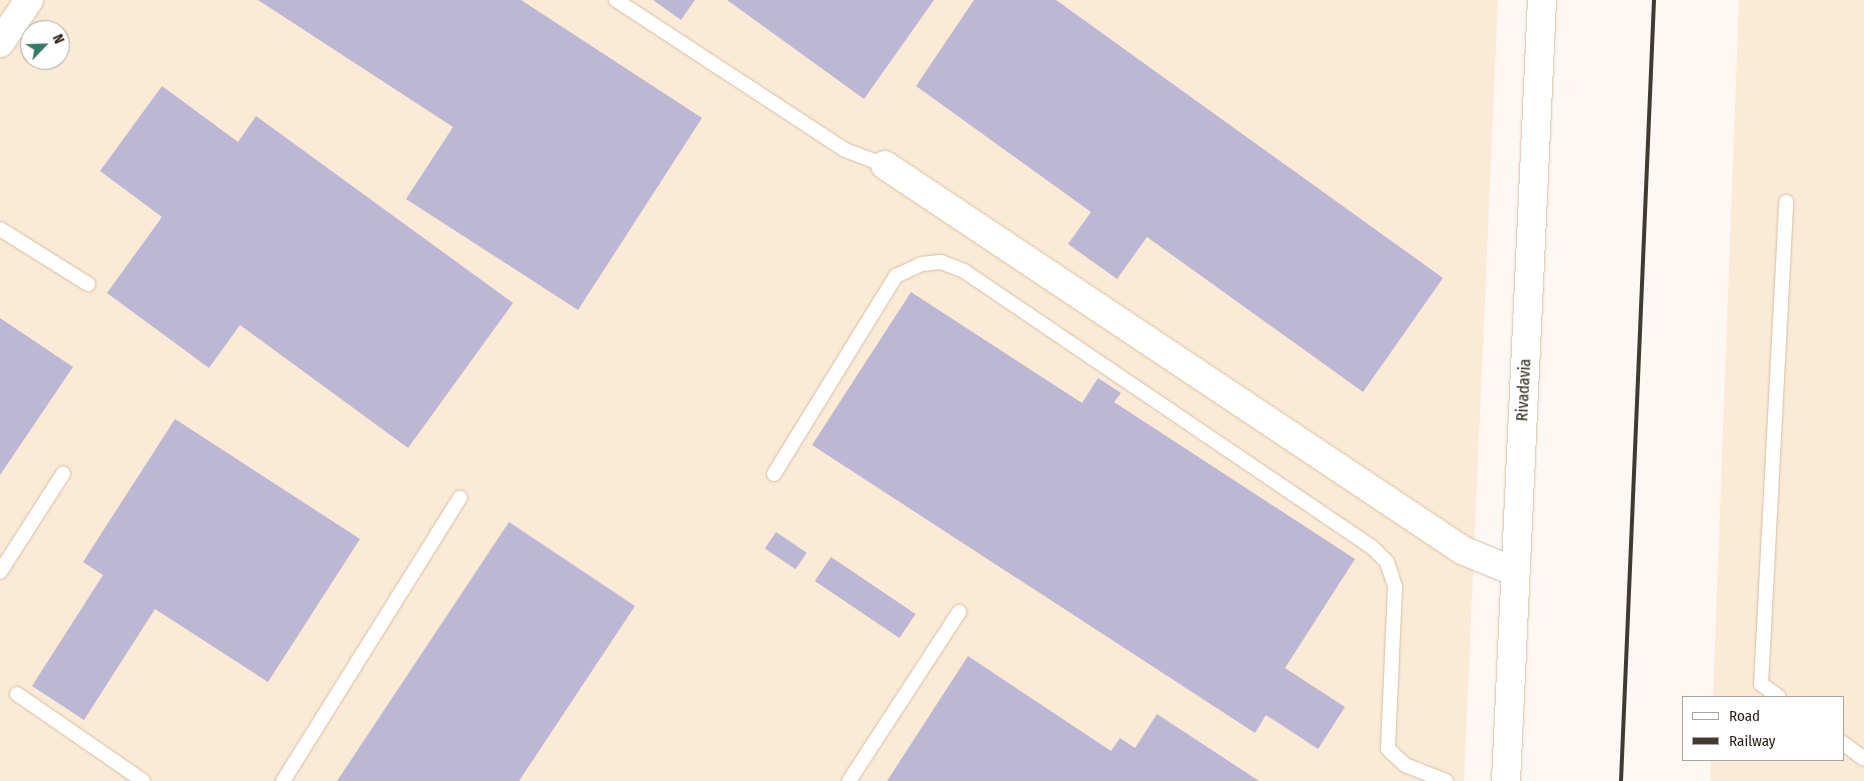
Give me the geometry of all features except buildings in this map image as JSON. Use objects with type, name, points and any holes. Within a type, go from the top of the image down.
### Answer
[{"type":"street","points":[[0,43],[28,0]]},
{"type":"street","name":"Rivadavia","points":[[1506,781],[1542,0]]},
{"type":"street","points":[[886,165],[1462,550],[1515,572]]},
{"type":"lane","points":[[616,0],[845,150],[886,165]]},
{"type":"lane","points":[[1778,696],[1761,684],[1786,202]]},
{"type":"lane","points":[[0,229],[88,284]]},
{"type":"lane","points":[[774,474],[896,276],[922,264],[941,262],[964,271],[1372,548],[1387,562],[1395,587],[1388,749],[1405,765],[1446,781]]},
{"type":"lane","points":[[0,572],[63,474]]},
{"type":"lane","points":[[283,781],[460,498]]},
{"type":"lane","points":[[849,781],[959,612]]},
{"type":"lane","points":[[17,694],[143,781]]},
{"type":"lane","points":[[1844,744],[1864,759]]},
{"type":"shaded area","points":[[0,0],[1498,0],[1464,781],[0,781]]},
{"type":"shaded area","points":[[1739,0],[1864,0],[1864,781],[1710,781],[1711,761],[1844,761],[1844,696],[1713,696]]},
{"type":"railway","points":[[1621,781],[1654,0]]}]
